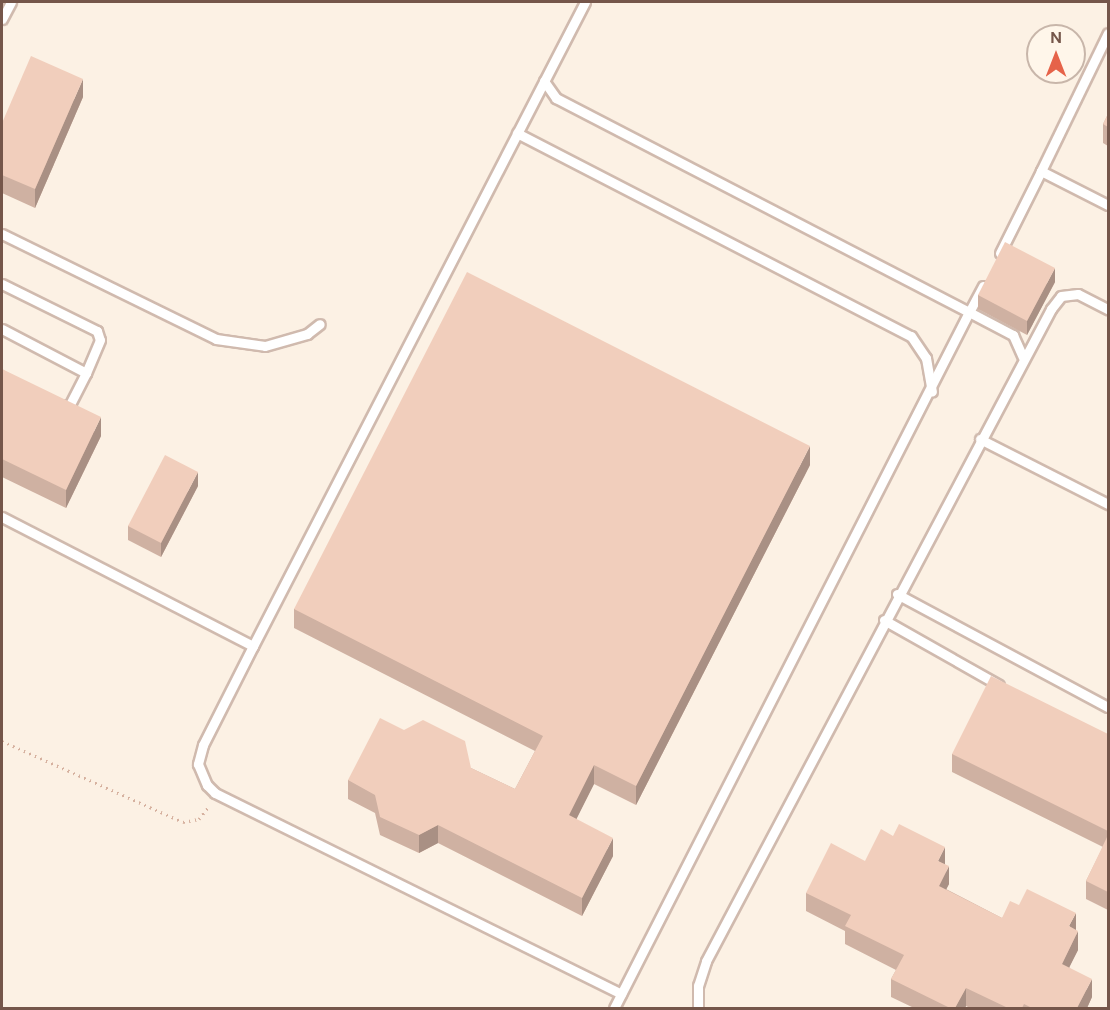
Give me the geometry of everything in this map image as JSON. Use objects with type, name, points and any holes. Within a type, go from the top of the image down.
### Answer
[{"type":"lane","points":[[2,20],[10,2]]},
{"type":"lane","points":[[585,2],[198,755],[201,775],[215,793],[621,994]]},
{"type":"lane","points":[[995,262],[1108,33]]},
{"type":"lane","points":[[544,81],[556,98],[1013,335],[1023,357]]},
{"type":"lane","points":[[517,133],[911,336],[926,358],[932,391]]},
{"type":"lane","points":[[1041,171],[1108,205]]},
{"type":"lane","points":[[2,234],[216,339],[265,346],[307,334],[320,324]]},
{"type":"lane","points":[[614,1008],[932,391],[990,272]]},
{"type":"lane","points":[[2,284],[97,331],[100,340],[70,405],[63,406],[52,401]]},
{"type":"lane","points":[[698,1008],[698,986],[706,961],[1023,357],[1060,297],[1078,294],[1108,309]]},
{"type":"lane","points":[[2,329],[86,373]]},
{"type":"lane","points":[[980,439],[1108,504]]},
{"type":"lane","points":[[2,517],[253,646]]},
{"type":"lane","points":[[897,594],[1108,707]]},
{"type":"lane","points":[[884,620],[1007,689]]},
{"type":"path","points":[[2,741],[183,822],[205,815],[215,793]]},
{"type":"building","points":[[31,56],[83,79],[35,189],[2,175],[2,123]]},
{"type":"building","points":[[1108,114],[1108,127],[1103,124]]},
{"type":"building","points":[[1005,242],[1055,268],[1027,321],[978,295]]},
{"type":"building","points":[[467,272],[810,446],[636,786],[594,765],[569,815],[613,838],[582,898],[438,825],[419,835],[380,817],[375,795],[348,780],[380,718],[404,730],[423,720],[465,741],[471,768],[515,789],[543,736],[294,609]]},
{"type":"building","points":[[2,369],[101,417],[66,490],[2,459]]},
{"type":"building","points":[[165,455],[198,472],[161,543],[128,526]]},
{"type":"building","points":[[991,676],[1108,734],[1108,831],[952,754]]},
{"type":"building","points":[[899,824],[945,847],[938,861],[949,866],[939,886],[1002,918],[1010,901],[1019,905],[1027,889],[1076,913],[1069,926],[1078,931],[1062,964],[1092,979],[1077,1008],[1032,1008],[1024,1004],[1022,1008],[1008,1008],[966,988],[955,1008],[950,1008],[891,979],[904,955],[845,926],[851,915],[806,893],[831,843],[865,861],[881,829],[893,836]]},
{"type":"building","points":[[1108,835],[1108,892],[1086,881]]}]
